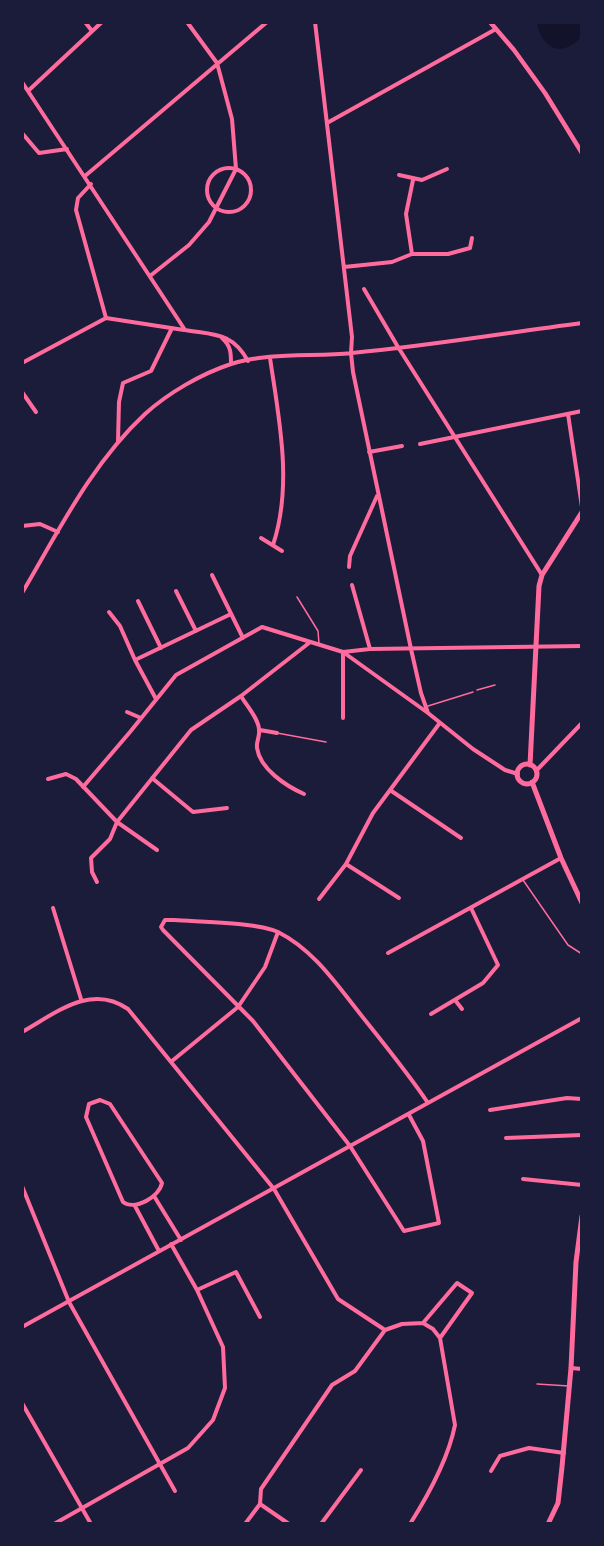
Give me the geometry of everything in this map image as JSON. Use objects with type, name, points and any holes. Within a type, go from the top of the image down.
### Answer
[{"type":"main road","points":[[530,765],[521,767],[518,774],[523,783],[532,782],[536,777],[536,771],[530,765],[539,586],[542,575],[582,512]]},
{"type":"main road","points":[[532,782],[561,858],[582,903]]},
{"type":"main road","points":[[548,1524],[558,1503],[564,1453],[582,1216]]},
{"type":"street","points":[[85,22],[92,31]]},
{"type":"street","points":[[27,91],[102,22]]},
{"type":"street","points":[[150,276],[189,245],[209,222],[236,169],[232,118],[217,63],[187,22]]},
{"type":"street","points":[[85,177],[267,22]]},
{"type":"street","points":[[315,22],[352,337],[353,372],[411,649],[428,713]]},
{"type":"street","points":[[490,22],[497,28],[545,93],[582,153]]},
{"type":"street","points":[[327,123],[497,28]]},
{"type":"street","points":[[22,82],[185,330]]},
{"type":"street","points":[[22,133],[39,153],[67,149]]},
{"type":"street","points":[[222,169],[236,169],[248,178],[251,193],[238,211],[230,213],[216,208],[207,197],[207,183],[216,172],[222,169]]},
{"type":"street","points":[[399,175],[413,180],[422,180],[447,169]]},
{"type":"street","points":[[412,254],[406,214],[413,180]]},
{"type":"street","points":[[90,184],[78,198],[76,210],[106,318]]},
{"type":"street","points":[[344,267],[392,262],[412,254],[448,254],[470,248],[472,238]]},
{"type":"street","points":[[364,289],[398,348],[542,575]]},
{"type":"street","points":[[22,363],[106,318],[220,336],[237,344],[248,361]]},
{"type":"street","points":[[22,593],[58,532],[118,441],[147,413],[177,391],[200,378],[231,364],[248,361],[398,348],[582,323]]},
{"type":"street","points":[[118,441],[119,402],[123,383],[151,371],[172,328]]},
{"type":"street","points":[[220,336],[228,343],[231,364]]},
{"type":"street","points":[[270,358],[280,430],[283,495],[273,545]]},
{"type":"street","points":[[22,392],[36,411]]},
{"type":"street","points":[[420,444],[582,411]]},
{"type":"street","points":[[568,414],[582,507]]},
{"type":"street","points":[[369,453],[402,446]]},
{"type":"street","points":[[349,567],[350,556],[378,495]]},
{"type":"street","points":[[22,526],[40,524],[58,532]]},
{"type":"street","points":[[261,538],[282,551]]},
{"type":"street","points":[[212,575],[243,638]]},
{"type":"street","points":[[352,585],[370,649]]},
{"type":"street","points":[[176,591],[196,631]]},
{"type":"street","points":[[138,601],[160,648]]},
{"type":"street","points":[[109,612],[120,626],[156,699]]},
{"type":"street","points":[[135,660],[231,614]]},
{"type":"street","points":[[83,787],[176,675],[262,627],[342,652],[498,766],[518,774]]},
{"type":"street","points":[[97,882],[92,872],[91,858],[110,839],[117,822],[191,730],[241,696],[310,642]]},
{"type":"street","points":[[342,652],[370,649],[582,646]]},
{"type":"street","points":[[342,652],[343,718]]},
{"type":"street","points":[[241,696],[260,730],[257,752],[262,763],[289,788],[304,794]]},
{"type":"street","points":[[127,711],[141,718]]},
{"type":"street","points":[[536,771],[582,723]]},
{"type":"street","points":[[319,898],[346,864],[373,813],[439,724]]},
{"type":"street","points":[[260,730],[277,733]]},
{"type":"street","points":[[48,779],[66,774],[76,779],[117,822],[156,850]]},
{"type":"street","points":[[152,778],[193,812],[227,808]]},
{"type":"street","points":[[390,790],[461,838]]},
{"type":"street","points":[[388,953],[561,858]]},
{"type":"street","points":[[346,864],[399,898]]},
{"type":"street","points":[[575,887],[582,884]]},
{"type":"street","points":[[53,908],[81,999]]},
{"type":"street","points":[[431,1014],[483,984],[498,965],[471,908]]},
{"type":"street","points":[[409,1115],[423,1141],[439,1223],[404,1231],[350,1146],[253,1021],[163,930],[161,927],[165,920],[261,927],[278,932],[297,944],[318,962],[410,1076],[428,1103]]},
{"type":"street","points":[[172,1061],[238,1006],[265,967],[278,932]]},
{"type":"street","points":[[22,1032],[81,999],[117,1001],[128,1009],[274,1189],[338,1299],[385,1330]]},
{"type":"street","points":[[455,1000],[462,1009]]},
{"type":"street","points":[[22,1327],[582,1018]]},
{"type":"street","points":[[490,1110],[567,1098],[582,1099]]},
{"type":"street","points":[[100,1100],[110,1104],[162,1183],[162,1187],[154,1196],[135,1206],[127,1206],[123,1202],[86,1117],[89,1104],[94,1101],[100,1100]]},
{"type":"street","points":[[506,1138],[582,1135]]},
{"type":"street","points":[[523,1179],[582,1185]]},
{"type":"street","points":[[22,1186],[69,1302],[175,1491]]},
{"type":"street","points":[[154,1196],[182,1240]]},
{"type":"street","points":[[135,1206],[159,1251]]},
{"type":"street","points":[[54,1524],[188,1448],[213,1420],[225,1388],[223,1347],[197,1290],[171,1244]]},
{"type":"street","points":[[197,1290],[236,1272],[260,1317]]},
{"type":"street","points":[[423,1323],[457,1283],[472,1293],[440,1338]]},
{"type":"street","points":[[245,1524],[260,1504],[261,1489],[333,1385],[356,1371],[385,1330],[402,1324],[423,1323],[433,1329],[440,1338],[455,1425],[453,1438],[428,1496],[410,1524]]},
{"type":"street","points":[[571,1368],[582,1369]]},
{"type":"street","points":[[22,1404],[91,1524]]},
{"type":"street","points":[[492,1471],[500,1456],[520,1450],[529,1448],[564,1453]]},
{"type":"street","points":[[321,1524],[361,1470]]},
{"type":"street","points":[[260,1504],[289,1524]]},
{"type":"lane","points":[[297,597],[318,631],[319,645]]},
{"type":"lane","points":[[477,690],[495,685]]},
{"type":"lane","points":[[425,706],[473,692]]},
{"type":"lane","points":[[277,733],[326,742]]},
{"type":"lane","points":[[523,879],[568,945],[582,954]]},
{"type":"lane","points":[[537,1384],[569,1386]]},
{"type":"shaded area","points":[[537,23],[581,23],[581,37],[567,47],[554,48],[543,39]]}]
